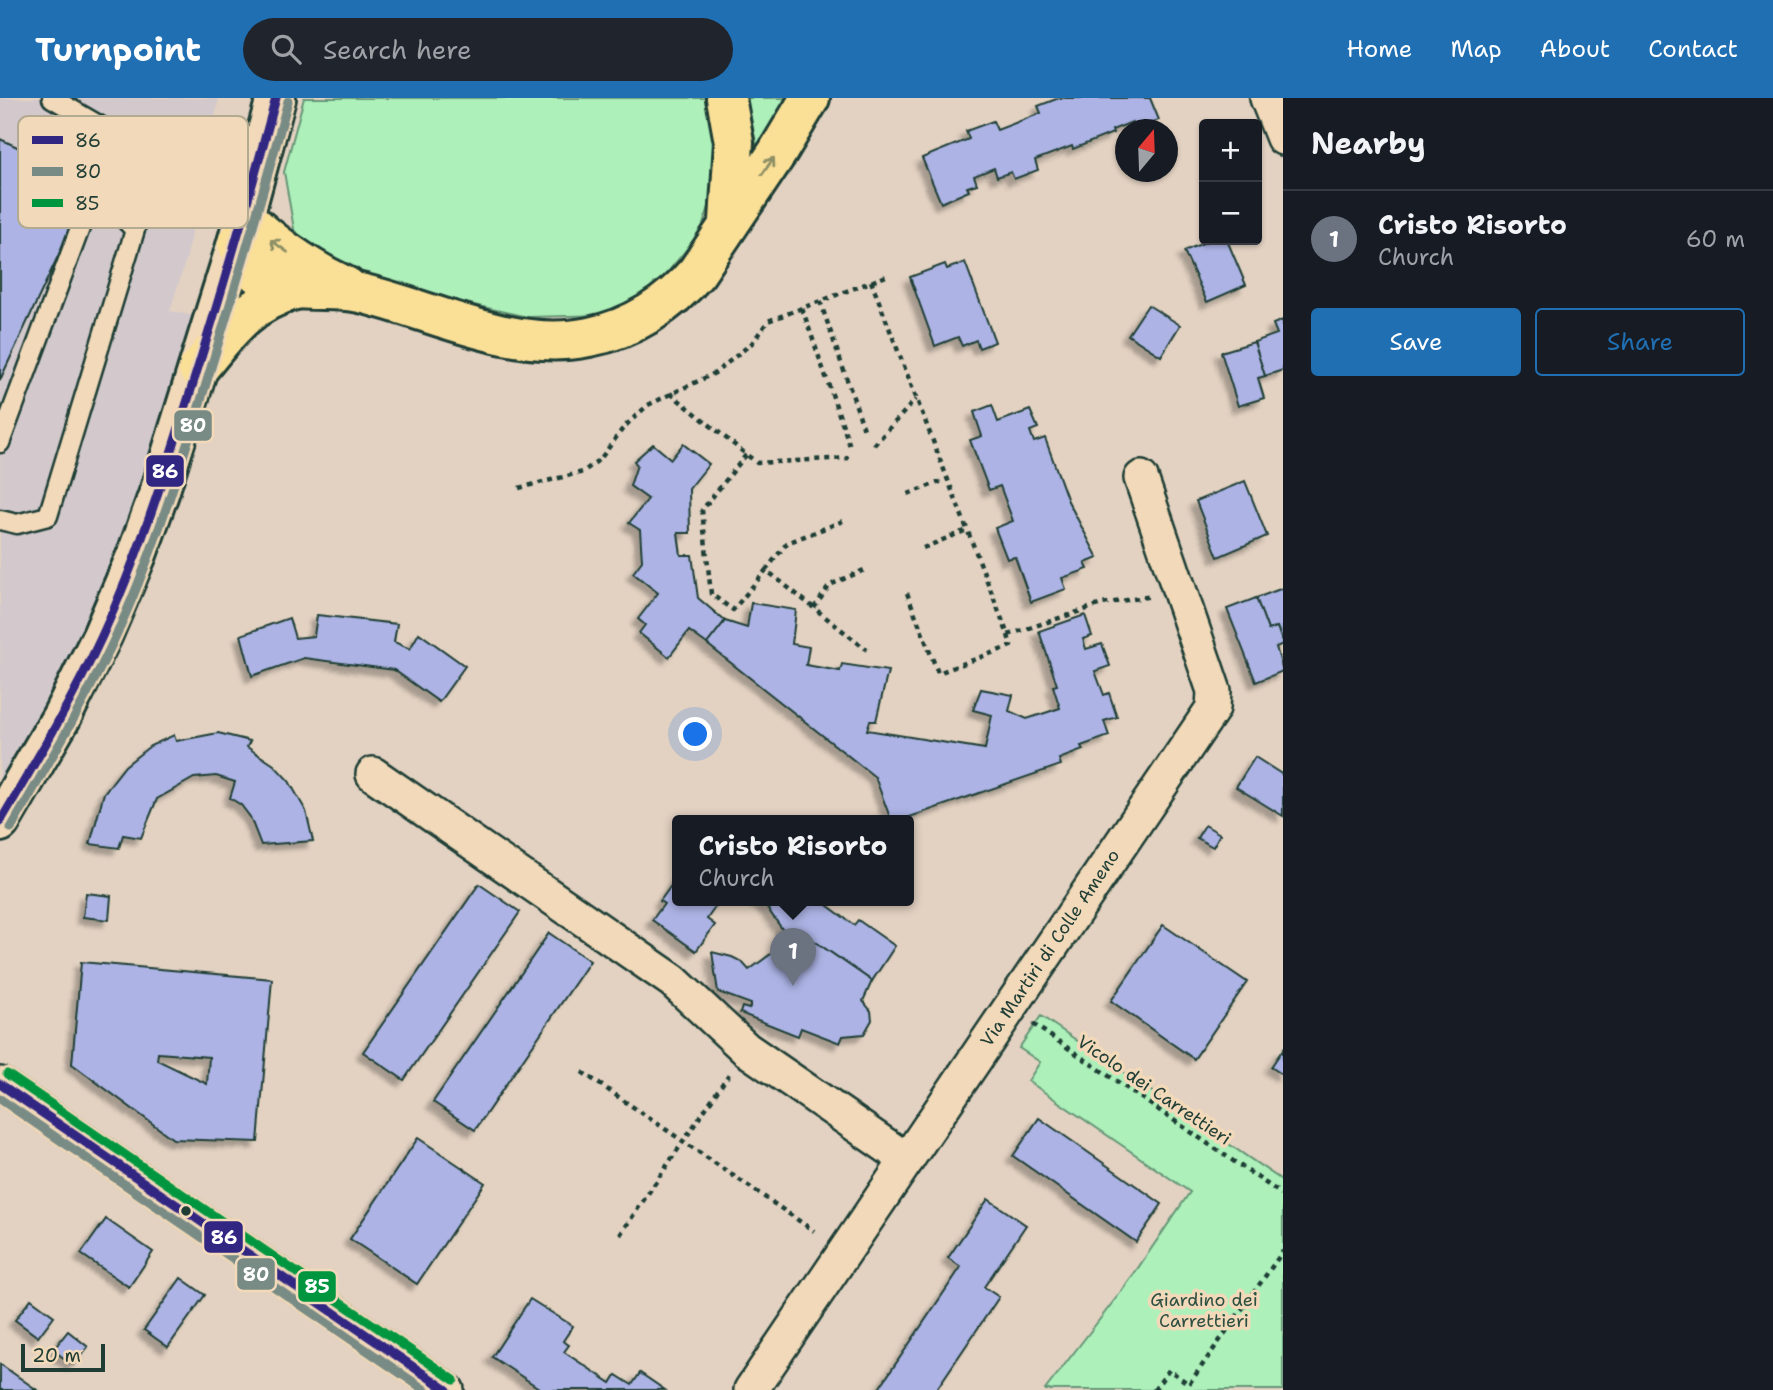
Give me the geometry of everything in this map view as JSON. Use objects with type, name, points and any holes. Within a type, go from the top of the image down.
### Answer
[{"type":"highway","points":[[726,98],[734,142],[729,222]]},
{"type":"highway","points":[[240,229],[256,273],[267,281],[295,289],[333,289],[359,293],[527,339],[590,337],[650,314],[671,299],[697,272],[777,153],[810,98]]},
{"type":"highway","points":[[240,229],[272,242],[327,278],[359,293]]},
{"type":"highway","points":[[198,369],[236,323],[272,296],[295,289]]},
{"type":"street","points":[[248,200],[276,98]]},
{"type":"street","points":[[1267,98],[1283,138]]},
{"type":"street","points":[[0,822],[62,716],[102,636],[159,493],[240,229]]},
{"type":"street","name":"Via Martiri di Colle Ameno","points":[[751,1390],[1213,708],[1214,691],[1141,478]]},
{"type":"street","points":[[373,775],[673,981],[746,1048],[907,1160]]},
{"type":"street","points":[[0,1084],[447,1390]]},
{"type":"lane","points":[[52,98],[83,116]]},
{"type":"lane","points":[[0,443],[80,228]]},
{"type":"lane","points":[[0,520],[17,524],[48,516],[135,230],[133,228]]},
{"type":"path","points":[[519,488],[583,472],[601,458],[624,427],[648,405],[715,373],[752,343],[768,321],[889,275]]},
{"type":"path","points":[[871,281],[1011,646],[939,673],[906,593]]},
{"type":"path","points":[[820,301],[865,432]]},
{"type":"path","points":[[802,308],[851,449]]},
{"type":"path","points":[[670,393],[757,463],[849,458]]},
{"type":"path","points":[[874,445],[916,399]]},
{"type":"path","points":[[746,455],[702,510],[711,594],[733,610],[787,543],[843,521]]},
{"type":"path","points":[[908,494],[948,480]]},
{"type":"path","points":[[923,548],[967,530]]},
{"type":"path","points":[[766,570],[867,650]]},
{"type":"path","points":[[814,608],[830,585],[864,570]]},
{"type":"path","points":[[1008,635],[1102,604],[1181,592]]},
{"type":"path","name":"Vicolo dei Carrettieri","points":[[1009,1008],[1283,1195]]},
{"type":"path","points":[[620,1236],[746,1048]]},
{"type":"path","points":[[582,1072],[814,1231]]},
{"type":"path","points":[[1154,1390],[1169,1370],[1189,1384],[1283,1251]]},
{"type":"shaded area","points":[[0,98],[219,98],[215,116],[18,116],[18,228],[193,228],[170,311],[209,319],[132,554],[0,797]]},
{"type":"green space","points":[[304,98],[712,98],[719,178],[700,233],[658,284],[609,315],[527,317],[347,276],[295,235],[284,172]]},
{"type":"green space","points":[[745,98],[791,98],[758,150]]},
{"type":"green space","name":"Giardino dei Carrettieri","points":[[1041,1016],[1283,1181],[1283,1390],[1045,1390],[1127,1284],[1190,1192],[1028,1081],[1040,1062],[1019,1048]]},
{"type":"building","points":[[1059,98],[1150,98],[1159,119],[1115,119],[1113,133],[1035,160],[1038,170],[1014,179],[1011,172],[997,177],[994,168],[974,176],[977,184],[967,187],[969,191],[941,203],[922,158],[969,139],[966,131],[993,121],[997,130],[1041,113],[1038,106]]},
{"type":"building","points":[[0,139],[18,147],[18,228],[71,228],[0,380]]},
{"type":"building","points":[[1199,245],[1229,245],[1246,285],[1207,302],[1184,251]]},
{"type":"building","points":[[965,262],[995,342],[979,348],[976,340],[962,346],[958,337],[935,346],[910,277],[945,264],[947,269]]},
{"type":"building","points":[[1148,305],[1180,325],[1161,356],[1128,335]]},
{"type":"building","points":[[1283,320],[1283,370],[1265,376],[1254,342],[1277,334],[1273,324]]},
{"type":"building","points":[[1254,342],[1265,376],[1258,378],[1264,398],[1238,406],[1221,352]]},
{"type":"building","points":[[992,405],[998,422],[1030,410],[1038,428],[1030,431],[1034,442],[1045,438],[1068,501],[1098,558],[1085,563],[1088,569],[1062,578],[1066,589],[1031,602],[1015,557],[1007,559],[995,528],[1013,521],[1000,486],[989,490],[970,440],[982,436],[974,412]]},
{"type":"building","points":[[653,444],[671,459],[683,444],[709,464],[689,489],[690,533],[678,533],[681,555],[692,555],[698,598],[725,621],[707,644],[689,631],[669,657],[639,633],[645,625],[638,619],[658,593],[633,573],[642,561],[640,530],[629,523],[648,499],[630,486],[637,465],[634,461]]},
{"type":"building","points":[[1245,481],[1267,536],[1218,557],[1196,501]]},
{"type":"building","points":[[1283,588],[1283,643],[1277,627],[1268,630],[1256,598]]},
{"type":"building","points":[[1256,598],[1268,630],[1277,627],[1283,644],[1276,647],[1283,671],[1256,682],[1227,609]]},
{"type":"building","points":[[751,603],[796,610],[792,644],[809,647],[806,665],[840,671],[842,664],[888,671],[876,721],[870,721],[867,730],[985,749],[992,715],[973,710],[981,689],[1013,695],[1009,711],[1027,719],[1060,708],[1053,686],[1057,685],[1039,631],[1085,615],[1092,636],[1083,639],[1086,649],[1102,644],[1110,666],[1095,671],[1104,695],[1109,693],[1117,717],[1104,721],[1109,736],[1081,746],[1083,750],[1059,759],[1061,765],[914,816],[889,815],[875,777],[707,644],[725,621],[747,628]]},
{"type":"building","points":[[317,615],[397,624],[394,642],[410,649],[419,633],[465,666],[439,702],[394,670],[304,658],[252,676],[241,635],[289,618],[295,638],[314,636]]},
{"type":"building","points":[[218,733],[250,741],[247,747],[274,765],[289,781],[306,811],[313,841],[261,845],[250,817],[241,805],[230,798],[235,782],[216,776],[194,778],[157,799],[141,838],[123,835],[119,848],[90,844],[104,793],[125,766],[150,746],[174,735],[176,741]]},
{"type":"building","points":[[1255,757],[1283,775],[1283,816],[1236,787]]},
{"type":"building","points":[[1205,825],[1220,834],[1213,847],[1197,838]]},
{"type":"building","points":[[479,884],[520,912],[404,1080],[363,1052]]},
{"type":"building","points":[[672,884],[672,906],[716,906],[707,919],[715,925],[696,951],[652,920],[664,904],[660,901]]},
{"type":"building","points":[[86,893],[111,896],[109,920],[83,917]]},
{"type":"building","points":[[764,906],[828,906],[854,925],[858,920],[895,946],[872,981],[801,932],[790,940]]},
{"type":"building","points":[[1163,925],[1247,982],[1194,1059],[1111,1001]]},
{"type":"building","points":[[801,932],[872,981],[863,1001],[871,1011],[872,1020],[864,1034],[843,1036],[840,1043],[801,1028],[798,1036],[740,1013],[742,1007],[749,1009],[751,1004],[718,992],[712,952],[732,957],[742,962],[749,970]]},
{"type":"building","points":[[549,933],[590,961],[475,1130],[433,1102]]},
{"type":"building","points":[[81,962],[272,979],[258,1142],[173,1139],[72,1064]],"holes":[[[158,1053],[209,1057],[207,1084],[157,1060]]]},
{"type":"building","points":[[1283,1049],[1283,1075],[1271,1067]]},
{"type":"building","points":[[1039,1118],[1162,1204],[1136,1242],[1013,1156]]},
{"type":"building","points":[[418,1138],[485,1183],[417,1284],[350,1239]]},
{"type":"building","points":[[988,1199],[1026,1225],[984,1287],[999,1297],[936,1390],[878,1390],[961,1267],[948,1258]]},
{"type":"building","points":[[106,1219],[153,1252],[129,1287],[81,1254]]},
{"type":"building","points":[[181,1278],[205,1295],[168,1347],[144,1330]]},
{"type":"building","points":[[31,1299],[54,1316],[38,1337],[15,1320]]},
{"type":"building","points":[[530,1299],[573,1326],[563,1341],[569,1345],[564,1352],[611,1383],[616,1375],[632,1385],[640,1373],[665,1390],[542,1390],[492,1357]]},
{"type":"building","points":[[68,1331],[88,1347],[73,1365],[53,1350]]},
{"type":"building","points":[[0,1364],[37,1390],[0,1390]]},
{"type":"transit line","name":"86","points":[[248,197],[276,98]]},
{"type":"transit line","name":"80","points":[[11,828],[101,666],[151,552],[202,397],[288,101]]},
{"type":"transit line","name":"86","points":[[0,822],[53,730],[115,607],[160,486],[239,228]]},
{"type":"transit line","name":"85","points":[[7,1074],[454,1380]]},
{"type":"transit line","name":"86","points":[[0,1084],[447,1390]]},
{"type":"transit line","name":"80","points":[[0,1099],[425,1390]]},
{"type":"place","name":"Cristo Risorto","points":[[793,986]]}]
